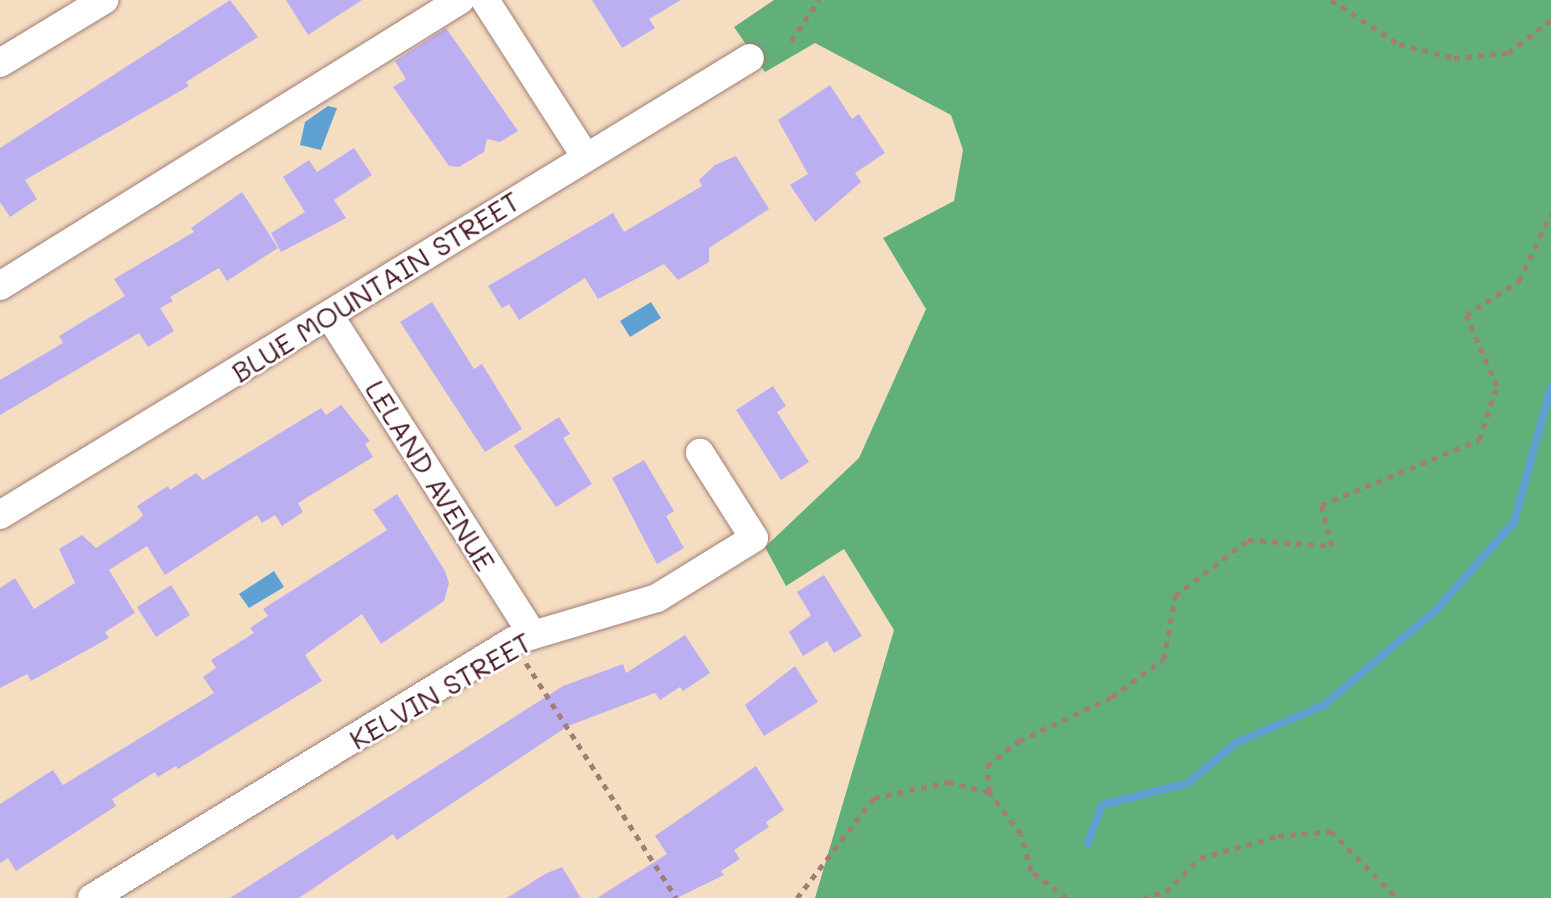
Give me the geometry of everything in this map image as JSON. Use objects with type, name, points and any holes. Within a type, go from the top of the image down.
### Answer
[{"type":"street","points":[[0,63],[104,0]]},
{"type":"street","points":[[0,286],[460,0]]},
{"type":"street","points":[[485,0],[585,156]]},
{"type":"street","name":"BLUE MOUNTAIN STREET","points":[[0,515],[750,58]]},
{"type":"street","name":"LELAND AVENUE","points":[[329,315],[523,638]]},
{"type":"street","name":"KELVIN STREET","points":[[92,898],[523,638],[664,595],[754,538],[700,453]]},
{"type":"path","points":[[791,41],[819,0]]},
{"type":"path","points":[[1331,0],[1399,44],[1454,58],[1508,53],[1551,20]]},
{"type":"path","points":[[1067,898],[1031,871],[1021,834],[989,792],[987,766],[1019,741],[1112,697],[1164,659],[1175,596],[1248,540],[1332,546],[1321,505],[1479,440],[1497,386],[1466,315],[1519,281],[1550,217]]},
{"type":"path","points":[[523,638],[676,898]]},
{"type":"path","points":[[797,898],[874,798],[948,782],[989,792]]},
{"type":"path","points":[[1143,898],[1166,892],[1200,858],[1278,836],[1331,831],[1397,898]]},
{"type":"green space","points":[[774,0],[1551,0],[1551,898],[815,898],[894,630],[844,549],[786,586],[765,547],[859,458],[926,309],[883,238],[954,201],[963,150],[951,115],[815,43],[765,72],[734,27]]},
{"type":"water","points":[[328,106],[337,108],[321,150],[300,145],[305,122]]},
{"type":"water","points":[[651,302],[661,318],[630,337],[620,321]]},
{"type":"water","points":[[274,571],[284,587],[249,608],[239,594]]},
{"type":"building","points":[[230,0],[258,37],[186,82],[189,86],[25,180],[37,199],[10,217],[0,202],[0,148]]},
{"type":"building","points":[[286,0],[362,0],[308,35]]},
{"type":"building","points":[[592,0],[681,0],[649,19],[655,28],[622,48]]},
{"type":"building","points":[[446,28],[518,131],[500,142],[487,139],[484,152],[459,167],[449,166],[393,87],[406,79],[395,61]]},
{"type":"building","points":[[830,85],[852,119],[859,114],[885,153],[855,173],[861,182],[815,222],[790,185],[808,174],[778,120]]},
{"type":"building","points":[[354,148],[372,175],[334,200],[346,218],[281,252],[271,233],[305,212],[283,177],[309,160],[317,172]]},
{"type":"building","points":[[736,156],[769,209],[709,248],[709,262],[678,280],[664,264],[598,299],[585,278],[519,320],[509,304],[502,308],[488,286],[613,213],[624,232],[702,186],[699,180],[715,165]]},
{"type":"building","points":[[242,192],[278,248],[227,281],[219,268],[170,297],[173,301],[160,308],[174,331],[148,347],[139,333],[0,415],[0,380],[63,343],[59,336],[125,296],[114,279],[194,232],[191,228]]},
{"type":"building","points":[[432,302],[474,369],[482,364],[522,429],[485,452],[400,322]]},
{"type":"building","points":[[773,386],[786,406],[777,412],[809,462],[781,480],[736,410]]},
{"type":"building","points":[[341,405],[370,441],[365,444],[373,457],[298,503],[303,512],[282,526],[275,515],[262,523],[257,515],[165,575],[147,546],[109,570],[135,613],[105,632],[109,638],[31,681],[27,674],[0,688],[0,588],[15,578],[34,609],[75,583],[59,549],[82,535],[96,548],[137,521],[143,515],[137,506],[168,486],[170,490],[196,473],[203,480],[321,408],[326,415]]},
{"type":"building","points":[[559,417],[570,434],[563,438],[592,484],[556,507],[514,446]]},
{"type":"building","points":[[644,460],[674,511],[666,516],[684,548],[657,564],[612,478]]},
{"type":"building","points":[[397,494],[445,571],[449,583],[444,601],[381,644],[362,614],[305,655],[322,681],[178,769],[176,766],[158,777],[155,772],[112,799],[116,806],[16,871],[8,858],[0,863],[0,804],[53,770],[63,785],[214,693],[203,677],[216,668],[211,660],[254,633],[250,628],[268,616],[263,609],[387,530],[373,510]]},
{"type":"building","points":[[824,575],[862,636],[834,653],[827,641],[803,656],[789,632],[811,615],[797,592]]},
{"type":"building","points":[[171,585],[190,615],[156,637],[137,607]]},
{"type":"building","points":[[685,635],[710,673],[683,691],[680,687],[660,700],[655,693],[568,726],[397,840],[393,834],[299,898],[230,898],[563,686],[623,664],[626,673]]},
{"type":"building","points":[[795,666],[818,702],[764,736],[745,705]]},
{"type":"building","points":[[756,766],[784,810],[766,822],[769,827],[734,850],[740,859],[721,871],[724,875],[677,898],[597,898],[667,854],[655,836]]},
{"type":"building","points":[[562,867],[581,898],[507,898],[545,874]]},
{"type":"waterway","points":[[1088,843],[1102,805],[1188,783],[1236,743],[1324,705],[1436,610],[1514,522],[1551,387]]}]
